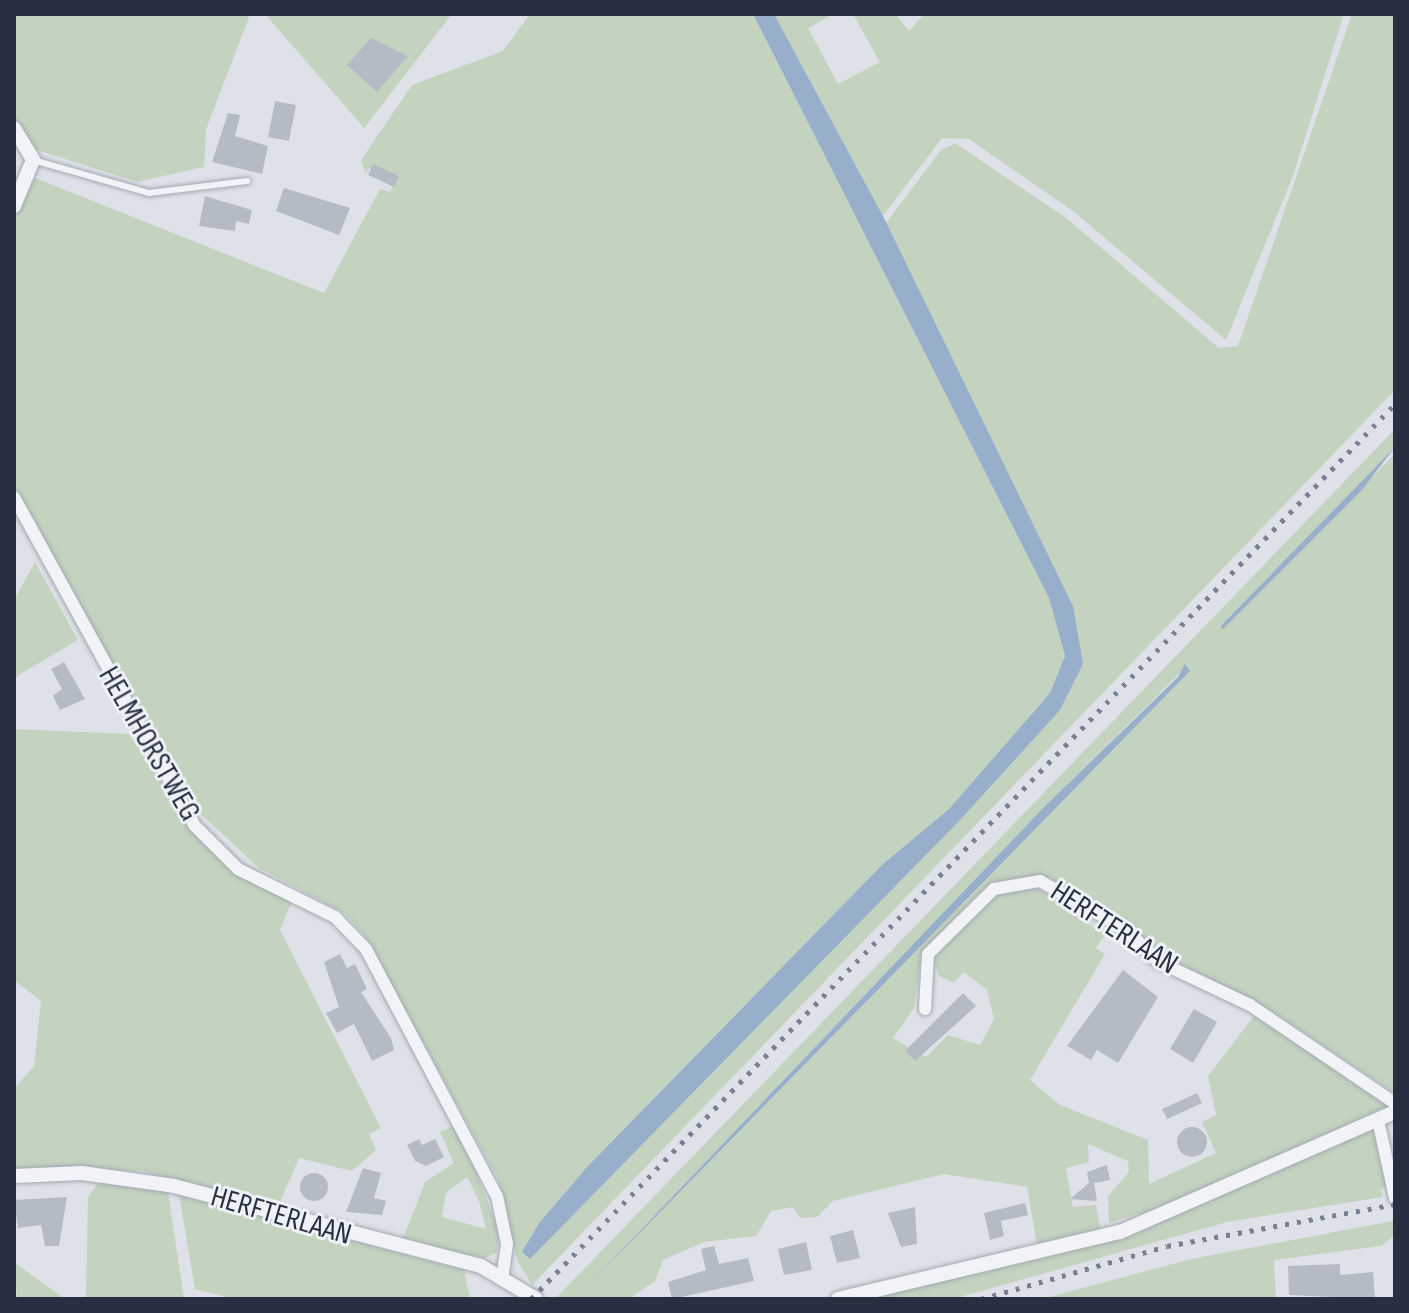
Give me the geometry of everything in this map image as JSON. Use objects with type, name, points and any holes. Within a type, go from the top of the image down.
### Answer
[{"type":"street","points":[[14,128],[33,160],[14,206]]},
{"type":"street","name":"HELMHORSTWEG","points":[[14,497],[194,825],[238,869],[335,917],[366,949],[497,1196],[507,1244],[503,1273]]},
{"type":"street","name":"HERFTERLAAN","points":[[925,1009],[928,954],[994,889],[1040,881],[1127,930],[1157,961],[1250,1005],[1395,1103]]},
{"type":"street","points":[[838,1299],[1130,1229],[1395,1112]]},
{"type":"street","points":[[1378,1120],[1395,1198]]},
{"type":"street","name":"HERFTERLAAN","points":[[14,1176],[82,1173],[155,1182],[503,1273],[536,1299]]},
{"type":"lane","points":[[33,160],[149,193],[247,181]]},
{"type":"green space","points":[[14,14],[250,14],[206,130],[204,167],[137,182],[34,149],[14,117]]},
{"type":"green space","points":[[265,14],[452,14],[364,128]]},
{"type":"green space","points":[[530,14],[753,14],[1049,598],[1065,656],[1050,693],[949,809],[883,864],[588,1166],[539,1223],[522,1252],[530,1259],[1060,710],[1073,606],[886,223],[941,150],[955,143],[1065,217],[1219,348],[1238,346],[1352,14],[1395,14],[1395,390],[532,1285],[517,1260],[497,1177],[365,936],[344,913],[259,868],[190,804],[14,485],[14,214],[35,178],[324,293],[380,189],[390,192],[396,179],[369,168],[366,174],[361,160],[412,85],[503,51]]},
{"type":"green space","points":[[774,14],[834,14],[808,28],[838,84],[880,62],[853,14],[895,14],[909,31],[924,14],[1344,14],[1293,176],[1226,340],[1074,212],[969,139],[942,138],[883,216]]},
{"type":"green space","points":[[1395,429],[1395,447],[1221,627],[1395,454],[1395,1093],[1273,1012],[1150,950],[1139,931],[1075,889],[1039,875],[985,887],[922,952],[914,1008],[893,1038],[926,1057],[948,1035],[980,1045],[994,1019],[987,990],[964,972],[954,983],[939,976],[933,958],[999,891],[1033,885],[1105,935],[1096,948],[1105,954],[1030,1080],[1060,1105],[1148,1140],[1149,1184],[1216,1153],[1202,1122],[1216,1115],[1208,1076],[1254,1016],[1389,1105],[1191,1198],[1109,1223],[1108,1196],[1129,1172],[1128,1161],[1088,1144],[1089,1162],[1066,1168],[1073,1207],[1096,1205],[1101,1232],[1037,1245],[1027,1187],[944,1174],[833,1201],[817,1217],[800,1218],[793,1207],[771,1211],[756,1236],[704,1242],[663,1260],[655,1281],[629,1299],[555,1299]],"holes":[[[1182,671],[1190,671],[576,1298],[1044,807]]]},
{"type":"green space","points":[[35,562],[78,640],[17,676],[14,686],[14,600]]},
{"type":"green space","points":[[14,729],[129,734],[202,843],[254,885],[292,901],[280,930],[381,1128],[369,1134],[376,1150],[352,1171],[299,1158],[277,1209],[141,1171],[16,1168],[14,1089],[34,1066],[41,1001],[14,980]]},
{"type":"green space","points":[[457,1124],[499,1230],[497,1252],[485,1258],[402,1241],[425,1182],[454,1163],[440,1132]],"holes":[[[467,1177],[479,1201],[486,1229],[442,1217],[446,1193]]]},
{"type":"green space","points":[[1366,1131],[1375,1132],[1389,1187],[1381,1188],[1382,1197],[1227,1222],[953,1299],[861,1299],[1140,1231]]},
{"type":"green space","points":[[99,1182],[168,1192],[184,1299],[86,1299],[88,1197]]},
{"type":"green space","points":[[179,1195],[464,1270],[470,1299],[235,1299],[195,1289]]},
{"type":"green space","points":[[1393,1221],[1395,1235],[1381,1246],[1274,1260],[1276,1299],[1042,1299],[1191,1259]]},
{"type":"green space","points":[[14,1262],[65,1299],[17,1299]]},
{"type":"water","points":[[753,14],[774,14],[883,216],[1073,606],[1083,664],[1060,710],[960,820],[530,1259],[522,1252],[539,1223],[588,1166],[883,864],[949,809],[1050,693],[1065,656],[1049,598]]},
{"type":"water","points":[[1395,447],[1362,490],[1222,630],[1221,626]]},
{"type":"water","points":[[1185,664],[1190,671],[576,1298],[1044,807],[1178,677]]},
{"type":"building","points":[[371,38],[408,56],[377,92],[347,65]]},
{"type":"building","points":[[275,101],[296,105],[289,141],[268,137]]},
{"type":"building","points":[[228,113],[240,115],[235,136],[268,146],[262,174],[212,162]]},
{"type":"building","points":[[373,164],[399,176],[394,187],[368,175]]},
{"type":"building","points":[[284,188],[350,208],[339,235],[276,211]]},
{"type":"building","points":[[205,196],[252,210],[249,224],[236,221],[235,231],[199,226]]},
{"type":"building","points":[[64,662],[85,699],[60,710],[53,696],[62,689],[51,669]]},
{"type":"building","points":[[340,954],[347,968],[355,964],[367,989],[361,992],[391,1038],[394,1050],[372,1061],[354,1024],[337,1033],[326,1013],[339,1007],[324,962]]},
{"type":"building","points":[[1123,970],[1158,997],[1118,1063],[1097,1050],[1091,1060],[1067,1046]]},
{"type":"building","points":[[963,993],[976,1006],[915,1061],[905,1051]]},
{"type":"building","points":[[1194,1009],[1217,1022],[1193,1063],[1170,1049]]},
{"type":"building","points":[[1197,1093],[1202,1103],[1167,1119],[1162,1109]]},
{"type":"building","points":[[1192,1127],[1203,1131],[1207,1142],[1203,1153],[1192,1157],[1181,1153],[1177,1142],[1181,1131]]},
{"type":"building","points":[[419,1139],[422,1145],[435,1139],[444,1157],[426,1166],[415,1161],[407,1145]]},
{"type":"building","points":[[1107,1165],[1110,1180],[1094,1183],[1097,1201],[1070,1199],[1089,1183],[1087,1172]]},
{"type":"building","points":[[363,1168],[381,1173],[374,1198],[386,1201],[382,1215],[346,1212]]},
{"type":"building","points":[[314,1173],[324,1177],[328,1187],[324,1197],[314,1201],[304,1197],[300,1187],[304,1177]]},
{"type":"building","points":[[67,1197],[59,1246],[45,1246],[41,1225],[18,1228],[14,1200]]},
{"type":"building","points":[[1025,1203],[1028,1215],[1001,1221],[1004,1236],[990,1240],[984,1213]]},
{"type":"building","points":[[915,1207],[917,1244],[901,1247],[888,1213]]},
{"type":"building","points":[[853,1230],[860,1258],[837,1263],[830,1236]]},
{"type":"building","points":[[806,1242],[812,1270],[784,1275],[778,1249]]},
{"type":"building","points":[[714,1246],[719,1264],[748,1258],[754,1281],[672,1299],[668,1282],[706,1270],[701,1249]]},
{"type":"building","points":[[1340,1264],[1340,1275],[1373,1272],[1375,1299],[1289,1295],[1288,1266]]},
{"type":"railway","points":[[531,1299],[1395,404]]},
{"type":"railway","points":[[981,1299],[1167,1246],[1395,1204]]}]
